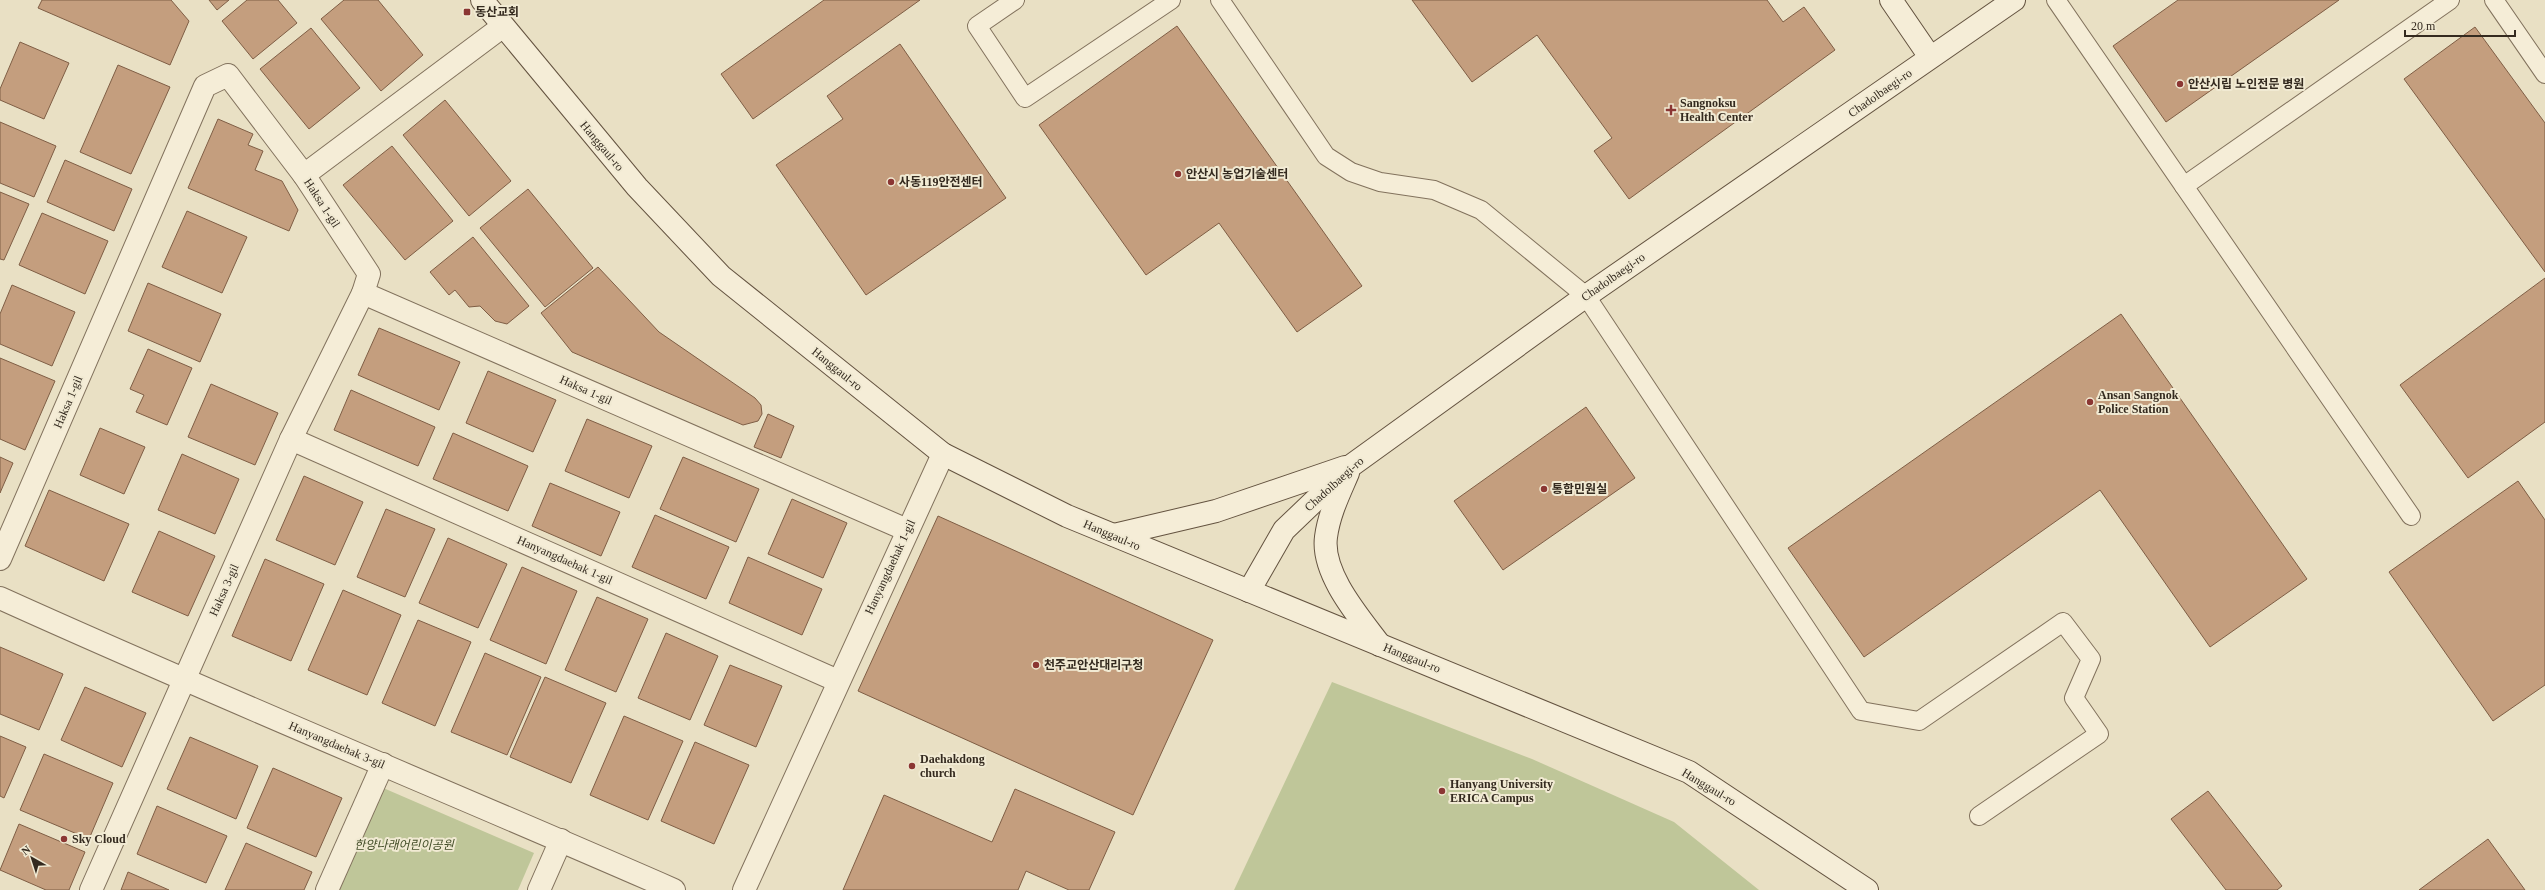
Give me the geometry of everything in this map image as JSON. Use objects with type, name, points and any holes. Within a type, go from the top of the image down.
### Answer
[{"type":"street","name":"Hanggaul-ro","points":[[482,0],[502,27],[636,187],[721,276],[943,454],[1067,516],[1689,772],[1867,890]]},
{"type":"street","points":[[1891,0],[1930,57]]},
{"type":"street","name":"Chadolbaegi-ro","points":[[1249,591],[1284,530],[1352,465],[1586,296],[2014,0]]},
{"type":"street","points":[[304,175],[502,27]]},
{"type":"street","name":"Haksa 1-gil","points":[[0,559],[205,86],[228,75],[304,175],[369,274],[363,293],[907,530]]},
{"type":"street","name":"Haksa 3-gil","points":[[91,890],[291,439],[363,293]]},
{"type":"street","name":"Hanyangdaehak 1-gil","points":[[291,439],[838,681]]},
{"type":"street","name":"Hanyangdaehak 1-gil","points":[[744,890],[838,681],[943,454]]},
{"type":"street","points":[[1114,535],[1216,511],[1352,465]]},
{"type":"street","points":[[1352,465],[1333,509],[1326,538],[1330,569],[1351,606],[1380,645]]},
{"type":"street","name":"Hanyangdaehak 3-gil","points":[[0,598],[183,680],[561,840],[674,890]]},
{"type":"street","points":[[327,890],[383,764]]},
{"type":"street","points":[[539,890],[561,840]]},
{"type":"lane","points":[[1015,0],[977,26],[1025,98],[1171,0]]},
{"type":"lane","points":[[1220,0],[1326,156],[1359,174],[1380,182],[1434,190],[1481,210],[1586,296],[1861,711],[1919,721],[2063,622],[2091,659],[2074,698],[2099,734],[1979,816]]},
{"type":"lane","points":[[2056,0],[2411,516]]},
{"type":"lane","points":[[2184,186],[2450,0]]},
{"type":"lane","points":[[2494,0],[2545,74]]},
{"type":"green space","name":"Hanyang University ERICA Campus","points":[[1332,682],[1532,759],[1674,822],[1759,890],[1234,890]]},
{"type":"green space","name":"한양나래어린이공원","points":[[381,787],[534,853],[518,890],[336,890]]},
{"type":"building","points":[[42,0],[171,0],[189,21],[170,65],[38,8]]},
{"type":"building","points":[[209,0],[229,0],[217,10]]},
{"type":"building","points":[[247,0],[278,0],[297,23],[253,59],[222,21]]},
{"type":"building","points":[[344,0],[378,0],[423,55],[381,91],[321,19]]},
{"type":"building","points":[[824,0],[920,0],[753,119],[721,74]]},
{"type":"building","name":"Sangnoksu Health Center","points":[[1412,0],[1767,0],[1783,22],[1804,7],[1835,50],[1629,199],[1594,151],[1612,138],[1537,35],[1472,82]]},
{"type":"building","name":"안산시립 노인전문 병원","points":[[2178,0],[2339,0],[2166,122],[2113,46]]},
{"type":"building","name":"안산시 농업기술센터","points":[[1177,26],[1362,286],[1297,332],[1219,223],[1146,275],[1039,125]]},
{"type":"building","points":[[2475,27],[2545,123],[2545,272],[2404,79]]},
{"type":"building","points":[[311,28],[360,88],[309,129],[260,69]]},
{"type":"building","points":[[20,42],[69,63],[44,119],[0,100],[0,89]]},
{"type":"building","name":"사동119안전센터","points":[[900,44],[1006,198],[866,295],[776,165],[843,119],[827,96]]},
{"type":"building","points":[[118,65],[170,87],[131,174],[80,152]]},
{"type":"building","points":[[445,100],[511,181],[469,216],[403,135]]},
{"type":"building","points":[[218,119],[253,134],[248,145],[263,151],[255,170],[282,181],[298,210],[289,231],[188,188]]},
{"type":"building","points":[[0,122],[56,146],[34,197],[0,183]]},
{"type":"building","points":[[392,146],[453,221],[405,260],[343,185]]},
{"type":"building","points":[[65,160],[132,189],[114,231],[47,202]]},
{"type":"building","points":[[528,189],[593,268],[545,307],[480,228]]},
{"type":"building","points":[[0,192],[29,204],[4,260],[0,259]]},
{"type":"building","points":[[187,211],[247,237],[222,293],[162,267]]},
{"type":"building","points":[[42,213],[108,241],[85,294],[19,265]]},
{"type":"building","points":[[473,237],[529,306],[507,324],[495,321],[480,306],[469,307],[455,290],[449,295],[430,272]]},
{"type":"building","points":[[598,267],[659,332],[755,398],[761,405],[762,414],[758,421],[743,425],[572,352],[541,313]]},
{"type":"building","points":[[2545,278],[2545,422],[2468,478],[2400,385]]},
{"type":"building","points":[[148,283],[221,314],[200,362],[128,331]]},
{"type":"building","points":[[12,285],[75,312],[52,366],[0,344],[0,314]]},
{"type":"building","name":"Ansan Sangnok Police Station","points":[[2121,314],[2307,579],[2210,647],[2100,490],[1864,657],[1788,548]]},
{"type":"building","points":[[379,328],[460,362],[439,410],[358,375]]},
{"type":"building","points":[[148,349],[192,368],[167,425],[136,412],[144,395],[130,389]]},
{"type":"building","points":[[0,358],[55,381],[25,450],[0,439]]},
{"type":"building","points":[[488,371],[556,400],[533,452],[466,423]]},
{"type":"building","points":[[211,384],[278,413],[255,465],[188,437]]},
{"type":"building","points":[[351,390],[435,427],[418,466],[334,430]]},
{"type":"building","name":"통합민원실","points":[[1586,407],[1635,478],[1503,570],[1454,501]]},
{"type":"building","points":[[768,414],[794,426],[781,458],[754,447]]},
{"type":"building","points":[[587,419],[652,446],[629,498],[565,471]]},
{"type":"building","points":[[100,428],[145,447],[124,494],[80,475]]},
{"type":"building","points":[[453,433],[528,466],[508,511],[433,479]]},
{"type":"building","points":[[182,454],[239,479],[215,534],[158,510]]},
{"type":"building","points":[[0,457],[13,463],[0,493]]},
{"type":"building","points":[[683,457],[759,489],[736,542],[660,509]]},
{"type":"building","points":[[304,476],[363,502],[335,565],[276,540]]},
{"type":"building","points":[[2518,481],[2545,520],[2545,685],[2493,721],[2389,572]]},
{"type":"building","points":[[550,483],[620,512],[601,556],[532,526]]},
{"type":"building","points":[[49,490],[129,524],[104,581],[25,546]]},
{"type":"building","points":[[792,499],[847,523],[823,578],[768,554]]},
{"type":"building","points":[[386,509],[435,529],[405,597],[357,577]]},
{"type":"building","points":[[655,515],[729,547],[706,599],[632,567]]},
{"type":"building","name":"천주교안산대리구청","points":[[938,516],[1213,640],[1133,815],[858,691]]},
{"type":"building","points":[[159,531],[215,556],[188,616],[132,592]]},
{"type":"building","points":[[448,538],[507,564],[478,628],[419,603]]},
{"type":"building","points":[[748,557],[822,589],[802,635],[729,603]]},
{"type":"building","points":[[265,559],[324,584],[291,661],[232,636]]},
{"type":"building","points":[[522,567],[577,591],[546,664],[490,640]]},
{"type":"building","points":[[343,590],[401,615],[367,695],[308,670]]},
{"type":"building","points":[[597,597],[648,619],[616,692],[565,670]]},
{"type":"building","points":[[418,620],[471,642],[435,726],[382,703]]},
{"type":"building","points":[[666,633],[718,656],[690,720],[638,698]]},
{"type":"building","points":[[0,647],[63,674],[39,730],[0,714]]},
{"type":"building","points":[[485,653],[541,677],[507,755],[451,732]]},
{"type":"building","points":[[730,665],[782,686],[756,747],[704,725]]},
{"type":"building","points":[[545,677],[606,703],[571,783],[510,757]]},
{"type":"building","points":[[85,687],[146,713],[122,767],[61,740]]},
{"type":"building","points":[[624,716],[683,741],[648,820],[590,795]]},
{"type":"building","points":[[0,736],[26,747],[4,798],[0,796]]},
{"type":"building","points":[[190,737],[258,766],[236,819],[167,789]]},
{"type":"building","points":[[695,742],[749,765],[714,844],[661,821]]},
{"type":"building","points":[[44,754],[113,783],[89,839],[20,810]]},
{"type":"building","points":[[273,768],[342,798],[316,857],[247,828]]},
{"type":"building","points":[[1015,789],[1115,832],[1089,890],[1069,890],[1026,871],[1018,890],[843,890],[884,795],[992,842]]},
{"type":"building","points":[[2208,791],[2282,886],[2277,890],[2226,890],[2171,819]]},
{"type":"building","points":[[157,806],[227,836],[206,883],[137,854]]},
{"type":"building","points":[[19,824],[85,852],[69,890],[46,890],[0,870]]},
{"type":"building","points":[[2488,839],[2525,890],[2419,890]]},
{"type":"building","points":[[246,843],[312,872],[304,890],[225,890]]},
{"type":"building","points":[[128,872],[169,890],[121,890]]},
{"type":"place","name":"동산교회","points":[[467,12]]},
{"type":"place","name":"안산시립 노인전문 병원","points":[[2180,84]]},
{"type":"place","name":"Sangnoksu Health Center","points":[[1671,110]]},
{"type":"place","name":"안산시 농업기술센터","points":[[1178,174]]},
{"type":"place","name":"사동119안전센터","points":[[891,182]]},
{"type":"place","name":"Ansan Sangnok Police Station","points":[[2090,402]]},
{"type":"place","name":"통합민원실","points":[[1544,489]]},
{"type":"place","name":"천주교안산대리구청","points":[[1036,665]]},
{"type":"place","name":"Daehakdong church","points":[[912,766]]},
{"type":"place","name":"Hanyang University ERICA Campus","points":[[1442,791]]},
{"type":"place","name":"Sky Cloud","points":[[64,839]]}]
